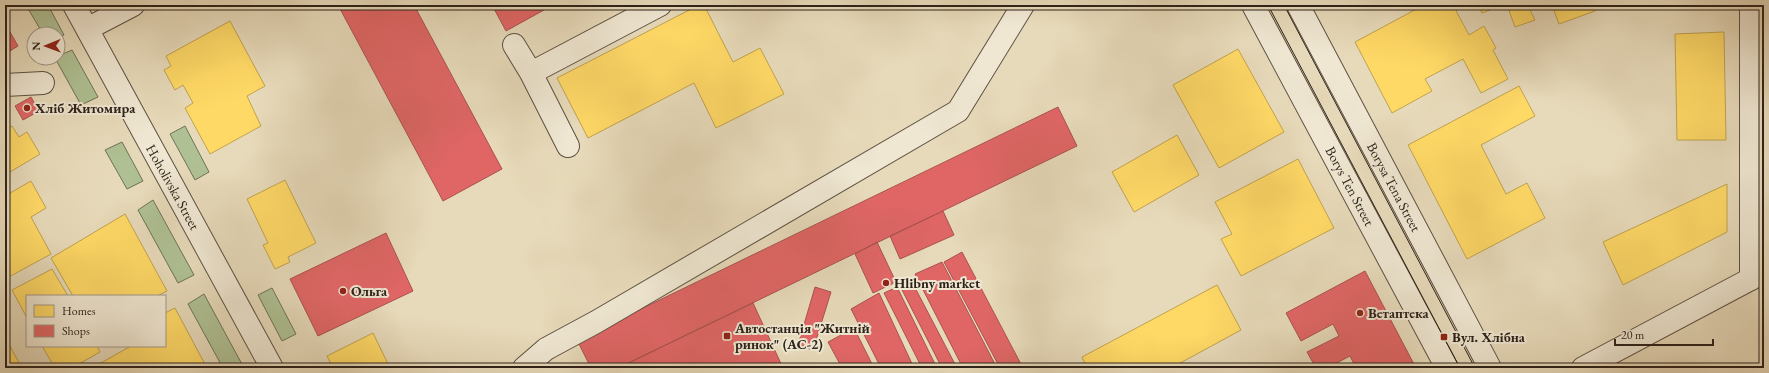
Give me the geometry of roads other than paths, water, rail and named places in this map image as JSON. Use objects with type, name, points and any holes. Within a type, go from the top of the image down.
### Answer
[{"type":"street","name":"Hoholivska Street","points":[[74,5],[272,368]]},
{"type":"street","points":[[87,29],[133,5]]},
{"type":"street","points":[[531,73],[660,5]]},
{"type":"street","points":[[524,368],[546,349],[603,318],[958,111],[1023,5]]},
{"type":"street","name":"Borys Ten Street","points":[[1253,5],[1447,368]]},
{"type":"street","name":"Borysa Tena Street","points":[[1298,5],[1490,368]]},
{"type":"street","points":[[1583,368],[1758,276],[1751,5]]},
{"type":"street","points":[[514,45],[531,73],[568,146]]},
{"type":"street","points":[[5,85],[43,84]]},
{"type":"tram line","points":[[1268,5],[1460,368]]},
{"type":"tram line","points":[[1284,5],[1475,368]]},
{"type":"place","name":"Хліб Житомира","points":[[27,108]]},
{"type":"place","name":"Hlibny market","points":[[886,283]]},
{"type":"place","name":"Ольга","points":[[343,291]]},
{"type":"place","name":"Ветаптека","points":[[1360,313]]},
{"type":"place","name":"Автостанція \"Житній ринок\" (АС-2)","points":[[727,336]]},
{"type":"place","name":"Вул. Хлібна","points":[[1444,337]]}]
